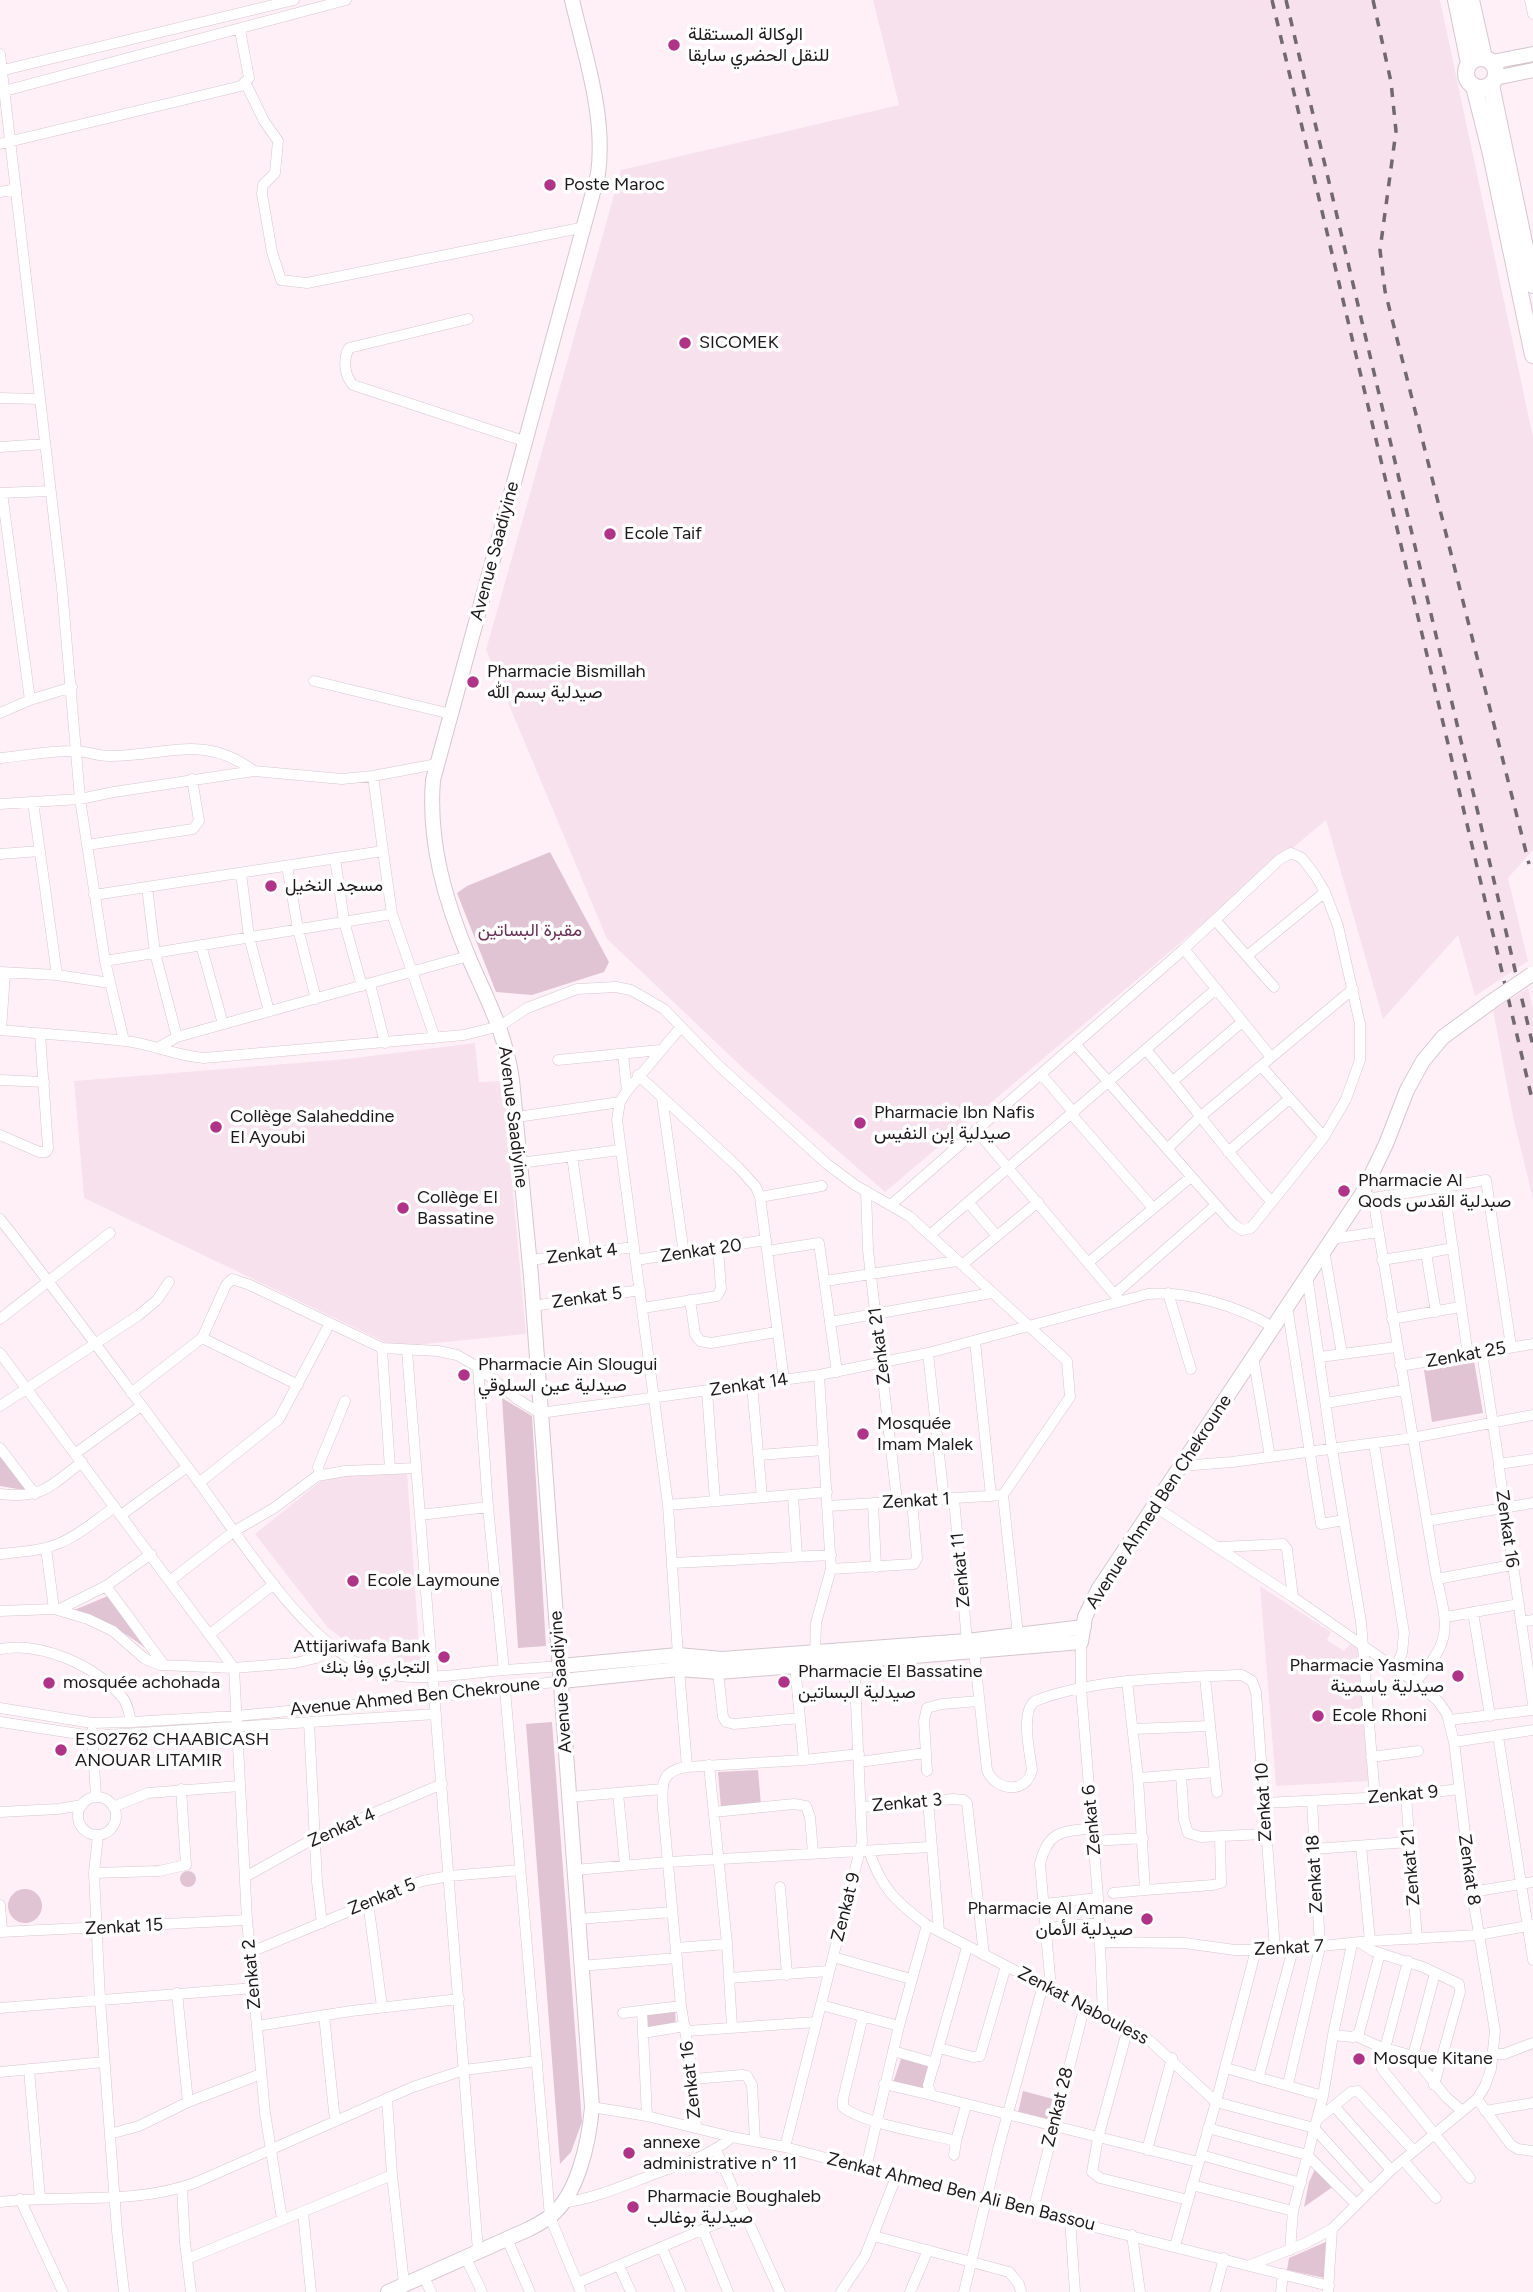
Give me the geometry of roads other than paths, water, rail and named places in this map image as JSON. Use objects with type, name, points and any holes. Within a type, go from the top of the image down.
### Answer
[{"type":"main road","name":"Avenue Saadiyine","points":[[550,2217],[562,2203],[585,2156],[592,2107],[530,1260],[509,1055],[500,1026],[468,956],[435,854],[431,806],[437,764],[585,227],[601,152],[595,101],[572,0]]},
{"type":"main road","points":[[1456,0],[1486,69],[1481,88],[1474,86]]},
{"type":"main road","points":[[1471,0],[1533,285]]},
{"type":"main road","points":[[1533,54],[1467,78],[1474,86],[1491,154],[1533,355]]},
{"type":"main road","points":[[1486,69],[1533,70]]},
{"type":"main road","name":"Avenue Ahmed Ben Chekroune","points":[[971,1646],[1018,1635],[1084,1627],[1085,1617],[1098,1590],[1328,1244],[1367,1196],[1407,1090],[1423,1061],[1451,1030],[1533,974]]},
{"type":"main road","name":"Zenkat 6","points":[[1081,1642],[1084,1627]]},
{"type":"main road","name":"Avenue Ahmed Ben Chekroune","points":[[562,1674],[722,1659],[815,1658],[971,1646],[1081,1642]]},
{"type":"main road","name":"Avenue Ahmed Ben Chekroune","points":[[678,1662],[719,1672],[795,1666],[815,1658]]},
{"type":"main road","points":[[388,2292],[550,2217]]},
{"type":"street","points":[[1,71],[294,0]]},
{"type":"street","points":[[2,92],[346,0]]},
{"type":"street","points":[[1530,0],[1533,14]]},
{"type":"street","points":[[240,30],[248,73],[246,83],[264,121],[278,141],[275,173],[263,185],[262,194],[272,252],[281,281],[307,283],[585,227]]},
{"type":"street","points":[[0,54],[6,143],[16,189],[72,687],[80,799],[94,895],[124,1041]]},
{"type":"street","points":[[6,143],[246,83]]},
{"type":"street","points":[[0,192],[16,189]]},
{"type":"street","points":[[468,319],[349,348],[346,354],[348,379],[353,384],[524,441]]},
{"type":"street","points":[[0,398],[40,399]]},
{"type":"street","points":[[0,447],[45,444]]},
{"type":"street","points":[[30,700],[5,545],[1,493],[50,491]]},
{"type":"street","points":[[314,681],[451,714]]},
{"type":"street","points":[[0,713],[72,687]]},
{"type":"street","points":[[0,758],[76,751],[108,757],[174,749],[200,749],[224,753],[254,771]]},
{"type":"street","points":[[0,804],[80,799],[254,771],[327,779],[373,776],[437,764]]},
{"type":"street","points":[[373,776],[392,914],[435,1038]]},
{"type":"street","points":[[87,845],[193,829],[199,821],[192,779]]},
{"type":"street","points":[[33,802],[57,975]]},
{"type":"street","points":[[0,854],[40,850]]},
{"type":"street","points":[[94,895],[383,851]]},
{"type":"street","points":[[892,1205],[1184,949],[1280,859],[1291,853],[1303,858],[1325,892],[1338,926],[1362,1036],[1360,1060],[1346,1099],[1324,1136],[1253,1226],[1242,1230],[1216,1205],[1076,1045]]},
{"type":"street","points":[[335,858],[344,921],[385,1043]]},
{"type":"street","points":[[287,866],[298,929],[316,999]]},
{"type":"street","points":[[241,873],[249,937],[269,1011]]},
{"type":"street","points":[[147,887],[155,953],[177,1037]]},
{"type":"street","points":[[1247,956],[1325,892]]},
{"type":"street","points":[[106,961],[392,914]]},
{"type":"street","points":[[1216,920],[1274,987]]},
{"type":"street","points":[[201,945],[223,1024]]},
{"type":"street","points":[[1184,949],[1271,1057]]},
{"type":"street","points":[[159,1046],[177,1037],[468,956]]},
{"type":"street","points":[[110,983],[57,975],[3,973],[0,1030],[124,1041],[159,1046],[177,1055],[204,1058],[464,1035],[500,1026],[527,1008],[577,989],[616,987],[631,990],[664,1009],[827,1164],[892,1205],[930,1235],[1067,1361],[1070,1397],[1003,1495],[1018,1635]]},
{"type":"street","points":[[930,1235],[1216,989]]},
{"type":"street","points":[[1167,1149],[1200,1117],[1353,989]]},
{"type":"street","points":[[1173,1081],[1242,1022]]},
{"type":"street","points":[[681,1027],[638,1075],[620,1102],[617,1120],[668,1505],[687,1767]]},
{"type":"street","points":[[0,1135],[39,1152],[46,1152],[48,1142],[40,1034]]},
{"type":"street","points":[[558,1060],[660,1050]]},
{"type":"street","points":[[1146,1050],[1272,1202]]},
{"type":"street","points":[[622,1054],[627,1091]]},
{"type":"street","points":[[1261,1066],[1324,1136]]},
{"type":"street","points":[[1041,1074],[1153,1208]]},
{"type":"street","points":[[638,1075],[738,1167],[756,1187],[760,1197],[783,1380]]},
{"type":"street","points":[[0,1080],[44,1082]]},
{"type":"street","points":[[662,1098],[684,1254]]},
{"type":"street","points":[[1228,1152],[1289,1099]]},
{"type":"street","points":[[517,1117],[620,1102]]},
{"type":"street","points":[[976,1130],[1118,1298],[1216,1205]]},
{"type":"street","points":[[520,1163],[620,1150]]},
{"type":"street","points":[[572,1156],[586,1253]]},
{"type":"street","points":[[1089,1262],[1191,1177]]},
{"type":"street","points":[[1415,1682],[1440,1648],[1445,1634],[1446,1617],[1412,1438],[1378,1232],[1367,1196],[1486,1180],[1511,1346]]},
{"type":"street","points":[[760,1197],[822,1186]]},
{"type":"street","points":[[1444,1187],[1468,1355]]},
{"type":"street","name":"Zenkat 21","points":[[866,1191],[871,1273],[897,1501]]},
{"type":"street","points":[[968,1202],[997,1236]]},
{"type":"street","points":[[837,1372],[825,1281],[960,1263],[1038,1202]]},
{"type":"street","name":"Avenue Ahmed Ben Chekroune","points":[[0,1219],[233,1532],[274,1584],[333,1647],[354,1662],[381,1673],[433,1676],[504,1670],[562,1674]]},
{"type":"street","points":[[1342,1354],[1328,1244],[1378,1232]]},
{"type":"street","points":[[0,1319],[110,1233]]},
{"type":"street","name":"Zenkat 20","points":[[636,1260],[718,1249],[818,1243],[825,1281]]},
{"type":"street","name":"Zenkat 4","points":[[530,1260],[634,1247]]},
{"type":"street","points":[[1382,1260],[1452,1248]]},
{"type":"street","points":[[643,1308],[717,1296],[722,1289],[718,1249]]},
{"type":"street","points":[[1426,1253],[1436,1312]]},
{"type":"street","points":[[1307,1275],[1332,1449],[1359,1608],[1375,1798]]},
{"type":"street","points":[[131,1393],[202,1338],[226,1285],[232,1279],[382,1348],[450,1353],[478,1367],[517,1399],[540,1413]]},
{"type":"street","points":[[0,1406],[152,1305],[169,1282]]},
{"type":"street","name":"Zenkat 5","points":[[533,1306],[640,1290]]},
{"type":"street","points":[[830,1322],[992,1293]]},
{"type":"street","points":[[1168,1293],[1191,1369]]},
{"type":"street","name":"Zenkat 14","points":[[540,1413],[837,1372],[928,1353],[1031,1327],[1118,1298],[1148,1294],[1168,1293],[1195,1297],[1251,1315],[1273,1327]]},
{"type":"street","points":[[690,1300],[695,1334],[700,1341],[711,1342],[776,1332]]},
{"type":"street","points":[[1287,1306],[1321,1524],[1344,1520]]},
{"type":"street","points":[[1392,1320],[1460,1307]]},
{"type":"street","points":[[199,1483],[273,1425],[298,1385],[330,1323]]},
{"type":"street","points":[[202,1338],[298,1385]]},
{"type":"street","points":[[975,1341],[991,1496]]},
{"type":"street","name":"Zenkat 25","points":[[1400,1366],[1533,1344]]},
{"type":"street","points":[[1320,1357],[1396,1347]]},
{"type":"street","points":[[382,1348],[390,1469]]},
{"type":"street","points":[[407,1351],[464,2070],[472,2254],[482,2292]]},
{"type":"street","name":"Zenkat 16","points":[[1482,1352],[1503,1508],[1531,1669],[1533,1704]]},
{"type":"street","points":[[0,1353],[234,1668]]},
{"type":"street","name":"Zenkat 11","points":[[928,1353],[989,1775],[996,1783],[1011,1788],[1026,1782],[1032,1770],[1027,1725],[1030,1705],[1044,1698],[1081,1688]]},
{"type":"street","points":[[1253,1356],[1270,1457]]},
{"type":"street","points":[[478,1367],[504,1670]]},
{"type":"street","points":[[815,1658],[818,1612],[831,1569],[819,1375]]},
{"type":"street","points":[[752,1385],[762,1497]]},
{"type":"street","points":[[1326,1403],[1404,1390]]},
{"type":"street","points":[[707,1391],[715,1501]]},
{"type":"street","points":[[320,1475],[318,1467],[345,1401]]},
{"type":"street","points":[[0,1494],[23,1496],[46,1490],[79,1457],[141,1406]]},
{"type":"street","points":[[1181,1466],[1201,1466],[1412,1438],[1533,1415]]},
{"type":"street","points":[[1374,1443],[1404,1633],[1402,1653],[1395,1668]]},
{"type":"street","points":[[0,1448],[35,1494]]},
{"type":"street","points":[[759,1455],[824,1450]]},
{"type":"street","points":[[1499,1464],[1529,1460]]},
{"type":"street","points":[[0,1554],[46,1548],[72,1536],[118,1511],[187,1467]]},
{"type":"street","points":[[171,1580],[233,1532],[320,1475],[416,1468]]},
{"type":"street","points":[[668,1505],[827,1492]]},
{"type":"street","points":[[793,1495],[797,1556]]},
{"type":"street","name":"Zenkat 1","points":[[828,1506],[1003,1495]]},
{"type":"street","points":[[831,1569],[910,1565],[916,1562],[912,1501]]},
{"type":"street","points":[[873,1503],[876,1567]]},
{"type":"street","points":[[1427,1521],[1533,1503]]},
{"type":"street","name":"Zenkat 8","points":[[1154,1506],[1293,1597],[1415,1682],[1438,1702],[1450,1720],[1478,1935],[1493,2015],[1494,2054],[1485,2086],[1477,2099]]},
{"type":"street","points":[[420,1515],[488,1507]]},
{"type":"street","points":[[1219,1548],[1283,1544],[1287,1549],[1293,1597]]},
{"type":"street","points":[[46,1548],[56,1610]]},
{"type":"street","points":[[56,1610],[106,1586],[151,1554]]},
{"type":"street","points":[[673,1563],[831,1555]]},
{"type":"street","points":[[1437,1579],[1512,1564]]},
{"type":"street","points":[[210,1634],[274,1584]]},
{"type":"street","points":[[106,1586],[164,1665]]},
{"type":"street","points":[[1446,1617],[1519,1604]]},
{"type":"street","points":[[0,1611],[56,1610],[102,1624],[145,1659],[164,1665],[234,1668],[309,1660],[323,1655],[333,1647]]},
{"type":"street","points":[[1473,1612],[1490,1716]]},
{"type":"street","points":[[1521,1622],[1533,1620]]},
{"type":"street","name":"Zenkat 6","points":[[1081,1642],[1081,1688],[1100,1923],[1103,2014]]},
{"type":"street","points":[[0,1649],[38,1651],[80,1665],[96,1674],[125,1699],[131,1722]]},
{"type":"street","name":"Zenkat 9","points":[[785,2147],[829,1971],[865,1850],[854,1656]]},
{"type":"street","points":[[795,1666],[804,1760]]},
{"type":"street","name":"Zenkat 2","points":[[234,1668],[247,1920],[261,2074],[282,2219]]},
{"type":"street","points":[[719,1672],[724,1721],[734,1724],[800,1718]]},
{"type":"street","name":"Avenue Ahmed Ben Chekroune","points":[[0,1708],[92,1723],[236,1716],[505,1689],[562,1674]]},
{"type":"street","name":"Zenkat 10","points":[[1205,1677],[1242,1675],[1254,1685],[1275,1950]]},
{"type":"street","points":[[1081,1688],[1127,1681],[1205,1677],[1217,1792]]},
{"type":"street","points":[[1127,1681],[1138,1778],[1145,1890]]},
{"type":"street","points":[[505,1689],[550,2217],[579,2288],[619,2266],[744,2212]]},
{"type":"street","points":[[927,1771],[924,1721],[927,1708],[979,1701]]},
{"type":"street","points":[[1450,1720],[1533,1710]]},
{"type":"street","name":"Avenue Ahmed Ben Chekroune","points":[[0,1722],[92,1736],[436,1714]]},
{"type":"street","points":[[309,1722],[322,1923]]},
{"type":"street","points":[[92,1723],[96,1797]]},
{"type":"street","points":[[1133,1728],[1210,1726]]},
{"type":"street","points":[[1454,1742],[1533,1730]]},
{"type":"street","points":[[1498,1737],[1520,1885],[1530,1926],[1533,1960]]},
{"type":"street","points":[[1371,1757],[1418,1751]]},
{"type":"street","points":[[570,1797],[662,1789],[668,1773],[675,1768],[925,1753]]},
{"type":"street","points":[[709,1765],[727,1944],[732,2027]]},
{"type":"street","points":[[1138,1778],[1215,1772]]},
{"type":"street","points":[[1181,1775],[1186,1831],[1194,1837],[1265,1834]]},
{"type":"street","name":"Zenkat 4","points":[[245,1877],[315,1838],[442,1784]]},
{"type":"street","points":[[113,1807],[148,1793],[240,1786]]},
{"type":"street","points":[[94,1873],[159,1871],[186,1865],[181,1789]]},
{"type":"street","name":"Zenkat 16","points":[[662,1789],[681,2006],[693,2079],[696,2128]]},
{"type":"street","name":"Zenkat 9","points":[[1264,1803],[1406,1796],[1458,1789]]},
{"type":"street","points":[[618,1793],[625,1865]]},
{"type":"street","name":"Zenkat 21","points":[[1406,1796],[1418,1939]]},
{"type":"street","points":[[0,1812],[58,1809],[82,1805],[96,1797],[103,1798],[113,1807],[116,1816],[107,1833],[87,1833],[80,1825],[78,1815],[82,1805]]},
{"type":"street","name":"Zenkat 3","points":[[862,1807],[964,1800],[969,1809],[984,1955]]},
{"type":"street","points":[[928,1801],[939,1931]]},
{"type":"street","name":"Zenkat 18","points":[[1288,2084],[1320,1947],[1312,1801]]},
{"type":"street","points":[[714,1812],[806,1805],[810,1817],[813,1853]]},
{"type":"street","points":[[964,2292],[1008,2115],[1047,1987],[1046,1928],[1040,1864],[1043,1852],[1051,1838],[1060,1832],[1093,1828]]},
{"type":"street","points":[[98,1835],[94,1873],[100,1999],[124,2290],[113,2292]]},
{"type":"street","points":[[1113,1893],[1221,1883],[1220,1837]]},
{"type":"street","points":[[1094,1841],[1143,1838]]},
{"type":"street","points":[[1314,1849],[1409,1842]]},
{"type":"street","points":[[1290,2250],[1293,2211],[1323,2096],[1333,2035],[1361,1943],[1361,1846]]},
{"type":"street","points":[[574,1870],[668,1861],[930,1847]]},
{"type":"street","name":"Zenkat Nabouless","points":[[865,1850],[884,1887],[897,1902],[927,1925],[1085,2004],[1149,2040],[1216,2102]]},
{"type":"street","name":"Zenkat 5","points":[[251,1952],[422,1881],[520,1870]]},
{"type":"street","points":[[1472,1892],[1533,1882]]},
{"type":"street","points":[[780,1887],[787,1975]]},
{"type":"street","points":[[1044,1904],[1098,1898]]},
{"type":"street","points":[[369,1902],[382,2007]]},
{"type":"street","points":[[0,1905],[1,1932]]},
{"type":"street","points":[[578,1919],[672,1912]]},
{"type":"street","name":"Zenkat 15","points":[[1,1932],[247,1920]]},
{"type":"street","points":[[1046,1928],[1100,1923]]},
{"type":"street","points":[[866,2168],[892,2051],[927,1925]]},
{"type":"street","name":"Zenkat 7","points":[[1100,1942],[1184,1943],[1235,1950],[1275,1950],[1478,1935],[1530,1926]]},
{"type":"street","points":[[1361,1943],[1380,1953],[1408,1961],[1456,1981],[1460,1988],[1434,2085]]},
{"type":"street","points":[[580,1966],[727,1944]]},
{"type":"street","points":[[931,2095],[929,2085],[967,1947]]},
{"type":"street","points":[[1259,2076],[1293,1949]]},
{"type":"street","points":[[1175,2246],[1226,2068],[1256,1950]]},
{"type":"street","points":[[1356,2036],[1362,2026],[1380,1953]]},
{"type":"street","points":[[833,1957],[911,1979]]},
{"type":"street","points":[[1408,1961],[1381,2065],[1383,2073],[1469,2178]]},
{"type":"street","points":[[939,2048],[973,2057],[980,2056],[1006,1966]]},
{"type":"street","points":[[729,1978],[829,1971]]},
{"type":"street","points":[[1413,2056],[1436,1973]]},
{"type":"street","points":[[0,2008],[254,1988]]},
{"type":"street","points":[[177,1993],[187,2102]]},
{"type":"street","points":[[257,2026],[382,2007],[458,1999]]},
{"type":"street","name":"Zenkat 28","points":[[1033,2210],[1085,2004]]},
{"type":"street","points":[[821,2005],[899,2026]]},
{"type":"street","points":[[622,2013],[681,2006]]},
{"type":"street","points":[[642,2011],[647,2116]]},
{"type":"street","points":[[324,2015],[335,2120]]},
{"type":"street","points":[[863,2016],[842,2104],[846,2110],[956,2141]]},
{"type":"street","points":[[643,2034],[816,2022]]},
{"type":"street","points":[[1128,2028],[1098,2138],[1092,2164],[1094,2175],[1188,2200]]},
{"type":"street","points":[[1333,2035],[1348,2038],[1356,2036],[1413,2056],[1434,2085],[1462,2110]]},
{"type":"street","points":[[1494,2054],[1504,2054],[1533,2043]]},
{"type":"street","points":[[892,2051],[935,2063]]},
{"type":"street","points":[[1147,2150],[1171,2059]]},
{"type":"street","points":[[0,2073],[104,2062]]},
{"type":"street","points":[[0,2202],[147,2195],[182,2188],[387,2098],[464,2070],[537,2062]]},
{"type":"street","points":[[1226,2068],[1323,2096]]},
{"type":"street","points":[[29,2070],[40,2199]]},
{"type":"street","points":[[110,2134],[139,2126],[187,2102],[261,2074]]},
{"type":"street","points":[[693,2079],[747,2076],[752,2085],[755,2141]]},
{"type":"street","points":[[884,2084],[1147,2150],[1301,2183]]},
{"type":"street","points":[[1316,2123],[1351,2092],[1359,2091],[1414,2151]]},
{"type":"street","points":[[387,2098],[404,2283]]},
{"type":"street","points":[[1251,2265],[1290,2250],[1332,2229],[1391,2170],[1477,2099],[1511,2145],[1533,2151]]},
{"type":"street","points":[[1216,2102],[1316,2123],[1370,2189]]},
{"type":"street","points":[[1485,2111],[1533,2104]]},
{"type":"street","points":[[954,2155],[966,2105]]},
{"type":"street","points":[[1334,2106],[1391,2170]]},
{"type":"street","name":"Zenkat Ahmed Ben Ali Ben Bassou","points":[[592,2107],[647,2116],[785,2147],[896,2178],[1251,2265],[1329,2289]]},
{"type":"street","points":[[1209,2128],[1307,2155],[1356,2204]]},
{"type":"street","points":[[562,2203],[597,2197],[716,2150],[732,2137]]},
{"type":"street","points":[[716,2150],[780,2292]]},
{"type":"street","points":[[1403,2160],[1436,2198]]},
{"type":"street","points":[[187,2259],[392,2175]]},
{"type":"street","points":[[841,2292],[865,2256],[896,2178]]},
{"type":"street","points":[[1192,2185],[1293,2211]]},
{"type":"street","points":[[182,2188],[191,2292]]},
{"type":"street","points":[[20,2199],[63,2292]]},
{"type":"street","points":[[303,2212],[311,2292]]},
{"type":"street","points":[[1070,2219],[1076,2292]]},
{"type":"street","points":[[1329,2289],[1332,2229]]},
{"type":"street","points":[[703,2230],[728,2292]]},
{"type":"street","points":[[874,2235],[1009,2272],[1015,2277],[1021,2292]]},
{"type":"street","points":[[1132,2235],[1140,2292]]},
{"type":"street","points":[[507,2239],[530,2292]]},
{"type":"street","points":[[662,2248],[681,2292]]},
{"type":"street","points":[[910,2292],[928,2250]]},
{"type":"street","points":[[1215,2292],[1224,2258]]},
{"type":"street","points":[[619,2266],[631,2292]]},
{"type":"street","points":[[1281,2292],[1283,2274]]},
{"type":"street","points":[[423,2275],[431,2292]]},
{"type":"railway","points":[[1272,0],[1533,1103]]},
{"type":"railway","points":[[1286,0],[1533,1046]]},
{"type":"railway","points":[[1373,0],[1391,82],[1396,131],[1380,250],[1385,291],[1529,864]]},
{"type":"place","name":"الوكالة المستقلة للنقل الحضري سابقا","points":[[674,45]]},
{"type":"place","name":"Poste Maroc","points":[[550,185]]},
{"type":"place","name":"SICOMEK","points":[[685,343]]},
{"type":"place","name":"Ecole Taif","points":[[610,534]]},
{"type":"place","name":"Pharmacie Bismillah صيدلية بسم الله","points":[[473,682]]},
{"type":"place","name":"مسجد النخيل","points":[[271,886]]},
{"type":"place","name":"Pharmacie Ibn Nafis صيدلية إبن النفيس","points":[[860,1123]]},
{"type":"place","name":"Collège Salaheddine El Ayoubi","points":[[216,1127]]},
{"type":"place","name":"Pharmacie Al Qods صبدلية القدس","points":[[1344,1191]]},
{"type":"place","name":"Collège El Bassatine","points":[[403,1208]]},
{"type":"place","name":"Pharmacie Ain Slougui صيدلية عين السلوقي","points":[[464,1375]]},
{"type":"place","name":"Mosquée Imam Malek","points":[[863,1434]]},
{"type":"place","name":"Ecole Laymoune","points":[[353,1581]]},
{"type":"place","name":"Attijariwafa Bank التجاري وفا بنك","points":[[444,1657]]},
{"type":"place","name":"Pharmacie Yasmina صيدلية ياسمينة","points":[[1458,1676]]},
{"type":"place","name":"Pharmacie El Bassatine صيدلية البساتين","points":[[784,1682]]},
{"type":"place","name":"mosquée achohada","points":[[49,1683]]},
{"type":"place","name":"Ecole Rhoni","points":[[1318,1716]]},
{"type":"place","name":"ES02762 CHAABICASH ANOUAR LITAMIR","points":[[61,1750]]},
{"type":"place","name":"Pharmacie Al Amane صيدلية الأمان","points":[[1147,1919]]},
{"type":"place","name":"Mosque Kitane","points":[[1359,2059]]},
{"type":"place","name":"annexe administrative n° 11","points":[[629,2153]]},
{"type":"place","name":"Pharmacie Boughaleb صيدلية بوغالب","points":[[633,2207]]},
{"type":"park label","name":"مقبرة البساتين","points":[[530,931]]}]
